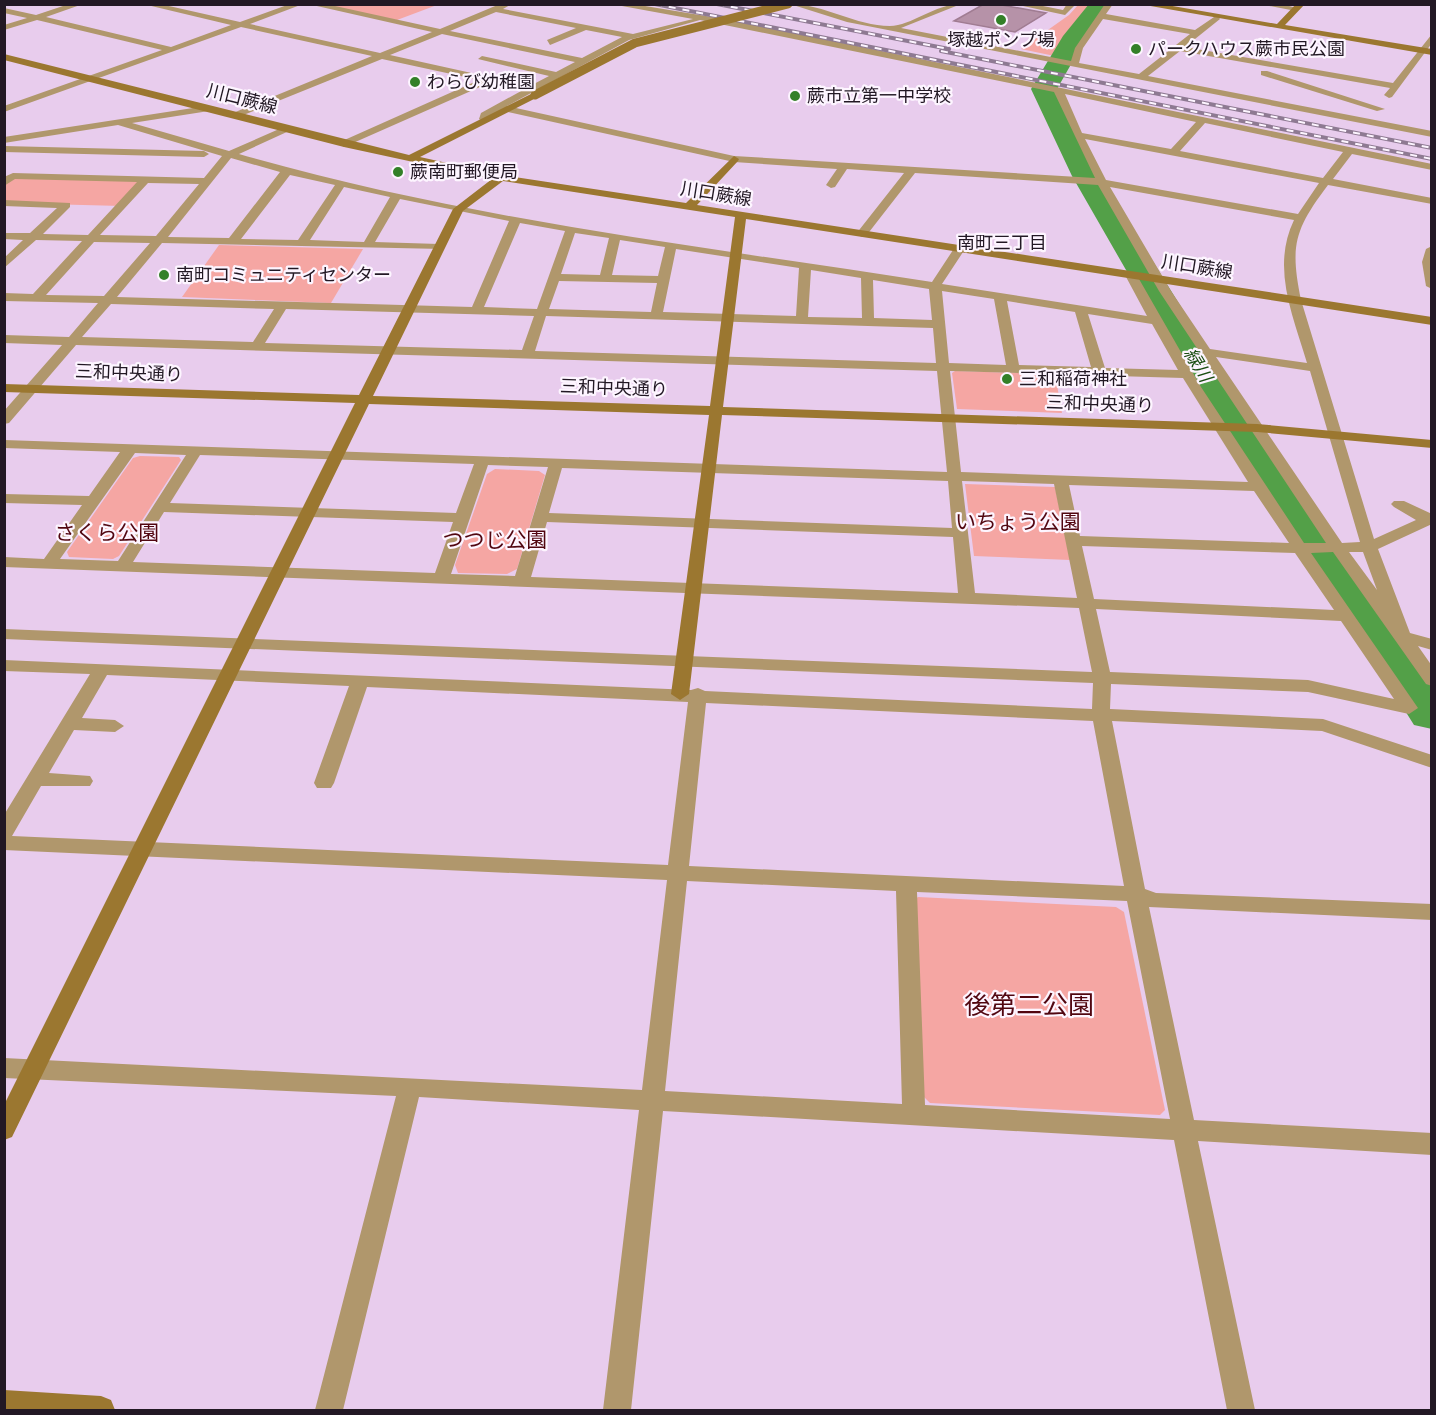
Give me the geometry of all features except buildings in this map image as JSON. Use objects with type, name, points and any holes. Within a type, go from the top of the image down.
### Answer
[{"type":"street","points":[[4,28],[79,4]]},
{"type":"street","points":[[147,4],[533,92]]},
{"type":"street","points":[[4,109],[299,4]]},
{"type":"street","points":[[312,4],[582,61]]},
{"type":"street","points":[[236,116],[508,4]]},
{"type":"street","points":[[615,4],[1034,85],[1431,167]]},
{"type":"street","points":[[484,119],[484,115],[635,43],[788,4]]},
{"type":"street","points":[[1018,4],[1065,13],[1072,4]]},
{"type":"street","points":[[1074,64],[1079,48],[1109,4]]},
{"type":"street","points":[[1143,4],[1431,52]]},
{"type":"street","points":[[1263,4],[1298,7]]},
{"type":"street","points":[[801,5],[846,20],[1431,134]]},
{"type":"street","points":[[892,28],[949,5]]},
{"type":"street","points":[[1278,27],[1298,7]]},
{"type":"street","points":[[4,10],[173,50]]},
{"type":"street","points":[[496,10],[575,25],[587,23],[632,36]]},
{"type":"street","points":[[1101,16],[1197,33]]},
{"type":"street","points":[[1141,76],[1217,17]]},
{"type":"street","points":[[409,159],[484,119],[508,109],[556,75],[632,36],[704,20]]},
{"type":"street","points":[[550,42],[587,23]]},
{"type":"street","points":[[974,44],[988,35]]},
{"type":"street","points":[[1372,122],[1431,36]]},
{"type":"street","points":[[1178,48],[1395,86]]},
{"type":"street","name":"川口蕨線","points":[[4,57],[344,144],[501,178],[1431,321]]},
{"type":"street","points":[[482,59],[556,75]]},
{"type":"street","points":[[1260,63],[1252,70],[1380,109]]},
{"type":"street","points":[[344,144],[487,80]]},
{"type":"street","points":[[1058,90],[1077,135],[1102,182],[1165,291],[1336,547],[1403,636],[1431,680]]},
{"type":"street","points":[[4,140],[206,109]]},
{"type":"street","points":[[508,109],[734,159],[1102,182],[1301,218]]},
{"type":"street","points":[[1173,153],[1203,120]]},
{"type":"street","points":[[120,123],[287,171],[458,209],[571,229],[1156,321]]},
{"type":"street","points":[[4,149],[228,155],[286,129]]},
{"type":"street","points":[[1077,135],[1431,201]]},
{"type":"street","points":[[26,176],[54,150]]},
{"type":"street","points":[[1350,150],[1301,218],[1292,238],[1288,262],[1295,300],[1338,436],[1369,547],[1403,636]]},
{"type":"street","points":[[4,420],[160,239],[228,155]]},
{"type":"street","points":[[688,208],[734,159]]},
{"type":"street","points":[[831,184],[844,166]]},
{"type":"street","points":[[233,241],[287,171]]},
{"type":"street","points":[[862,234],[911,171]]},
{"type":"street","points":[[4,183],[13,176],[207,181]]},
{"type":"street","points":[[4,265],[93,178]]},
{"type":"street","points":[[4,1130],[458,209],[501,178]]},
{"type":"street","points":[[36,298],[146,180]]},
{"type":"street","points":[[302,243],[341,184]]},
{"type":"street","points":[[368,245],[396,196]]},
{"type":"street","points":[[4,203],[73,198]]},
{"type":"street","points":[[618,1410],[677,874],[689,694],[685,662],[741,215]]},
{"type":"street","points":[[476,311],[516,219]]},
{"type":"street","points":[[527,354],[571,229]]},
{"type":"street","points":[[4,236],[439,247]]},
{"type":"street","points":[[605,278],[615,236]]},
{"type":"street","points":[[656,316],[671,245]]},
{"type":"street","points":[[959,249],[935,286],[967,598]]},
{"type":"street","points":[[1431,249],[1428,262],[1431,286]]},
{"type":"street","points":[[802,320],[805,266]]},
{"type":"street","points":[[4,634],[1308,686],[1408,708],[1258,487],[1156,321],[1134,275]]},
{"type":"street","points":[[867,276],[868,322]]},
{"type":"street","points":[[554,277],[663,280]]},
{"type":"street","points":[[4,297],[938,324]]},
{"type":"street","points":[[1000,297],[1013,369]]},
{"type":"street","points":[[257,346],[282,306]]},
{"type":"street","points":[[1081,310],[1099,371]]},
{"type":"street","points":[[4,339],[1188,374]]},
{"type":"street","points":[[1206,352],[1316,368]]},
{"type":"street","name":"三和中央通り","points":[[4,388],[1256,428]]},
{"type":"street","points":[[1256,428],[1431,444]]},
{"type":"street","points":[[4,444],[1258,487]]},
{"type":"street","points":[[49,563],[130,449]]},
{"type":"street","points":[[122,567],[195,451]]},
{"type":"street","points":[[441,580],[482,461]]},
{"type":"street","points":[[521,582],[556,464]]},
{"type":"street","points":[[1061,481],[1102,678],[1101,714],[1241,1410]]},
{"type":"street","points":[[4,498],[93,501]]},
{"type":"street","points":[[1399,504],[1430,519]]},
{"type":"street","points":[[160,507],[462,518]]},
{"type":"street","points":[[540,517],[961,533]]},
{"type":"street","points":[[1074,541],[1300,548],[1369,547],[1430,519]]},
{"type":"street","points":[[4,562],[967,598],[1347,616]]},
{"type":"street","points":[[1403,636],[1431,645]]},
{"type":"street","points":[[4,665],[1323,724],[1431,762]]},
{"type":"street","points":[[4,832],[101,671]]},
{"type":"street","points":[[324,783],[360,681]]},
{"type":"street","points":[[70,724],[116,726]]},
{"type":"street","points":[[37,779],[83,781]]},
{"type":"street","points":[[4,843],[1136,894],[1155,901],[1431,912]]},
{"type":"street","points":[[906,884],[914,1115]]},
{"type":"street","points":[[4,1068],[410,1087],[1431,1144]]},
{"type":"street","points":[[329,1410],[410,1087]]},
{"type":"street","points":[[4,1404],[101,1410]]},
{"type":"green space","points":[[320,5],[437,5],[397,20]]},
{"type":"green space","points":[[1078,5],[1100,5],[1075,36],[1064,58],[1021,49],[1069,15]]},
{"type":"green space","points":[[13,176],[146,179],[122,206],[5,203],[4,183]]},
{"type":"green space","points":[[219,245],[363,249],[331,303],[182,297]]},
{"type":"green space","points":[[955,371],[1055,374],[1062,413],[957,409],[952,373]]},
{"type":"green space","name":"さくら公園","points":[[140,456],[179,457],[181,460],[119,556],[113,559],[69,557],[67,552],[133,458]]},
{"type":"green space","name":"つつじ公園","points":[[495,469],[539,471],[545,475],[517,569],[507,574],[458,573],[455,565],[487,474]]},
{"type":"green space","name":"いちょう公園","points":[[965,484],[1055,487],[1070,560],[974,556]]},
{"type":"green space","name":"後第二公園","points":[[918,897],[1116,907],[1124,912],[1165,1110],[1160,1115],[930,1103],[923,1096],[911,903]]},
{"type":"waterway","name":"緑川","points":[[1101,4],[1075,36],[1044,89],[1086,176],[1246,444],[1376,628],[1432,713]]},
{"type":"railway","points":[[655,4],[1432,159]]},
{"type":"railway","points":[[717,4],[949,49]]},
{"type":"railway","points":[[941,51],[1432,148]]},
{"type":"place","name":"塚越ポンプ場","points":[[1001,20]]},
{"type":"place","name":"パークハウス蕨市民公園","points":[[1136,49]]},
{"type":"place","name":"わらび幼稚園","points":[[415,82]]},
{"type":"place","name":"蕨市立第一中学校","points":[[795,96]]},
{"type":"place","name":"蕨南町郵便局","points":[[398,172]]},
{"type":"place","name":"南町コミュニティセンター","points":[[164,275]]},
{"type":"place","name":"三和稲荷神社","points":[[1007,379]]},
{"type":"district","name":"南町三丁目","points":[[1002,243]]}]
